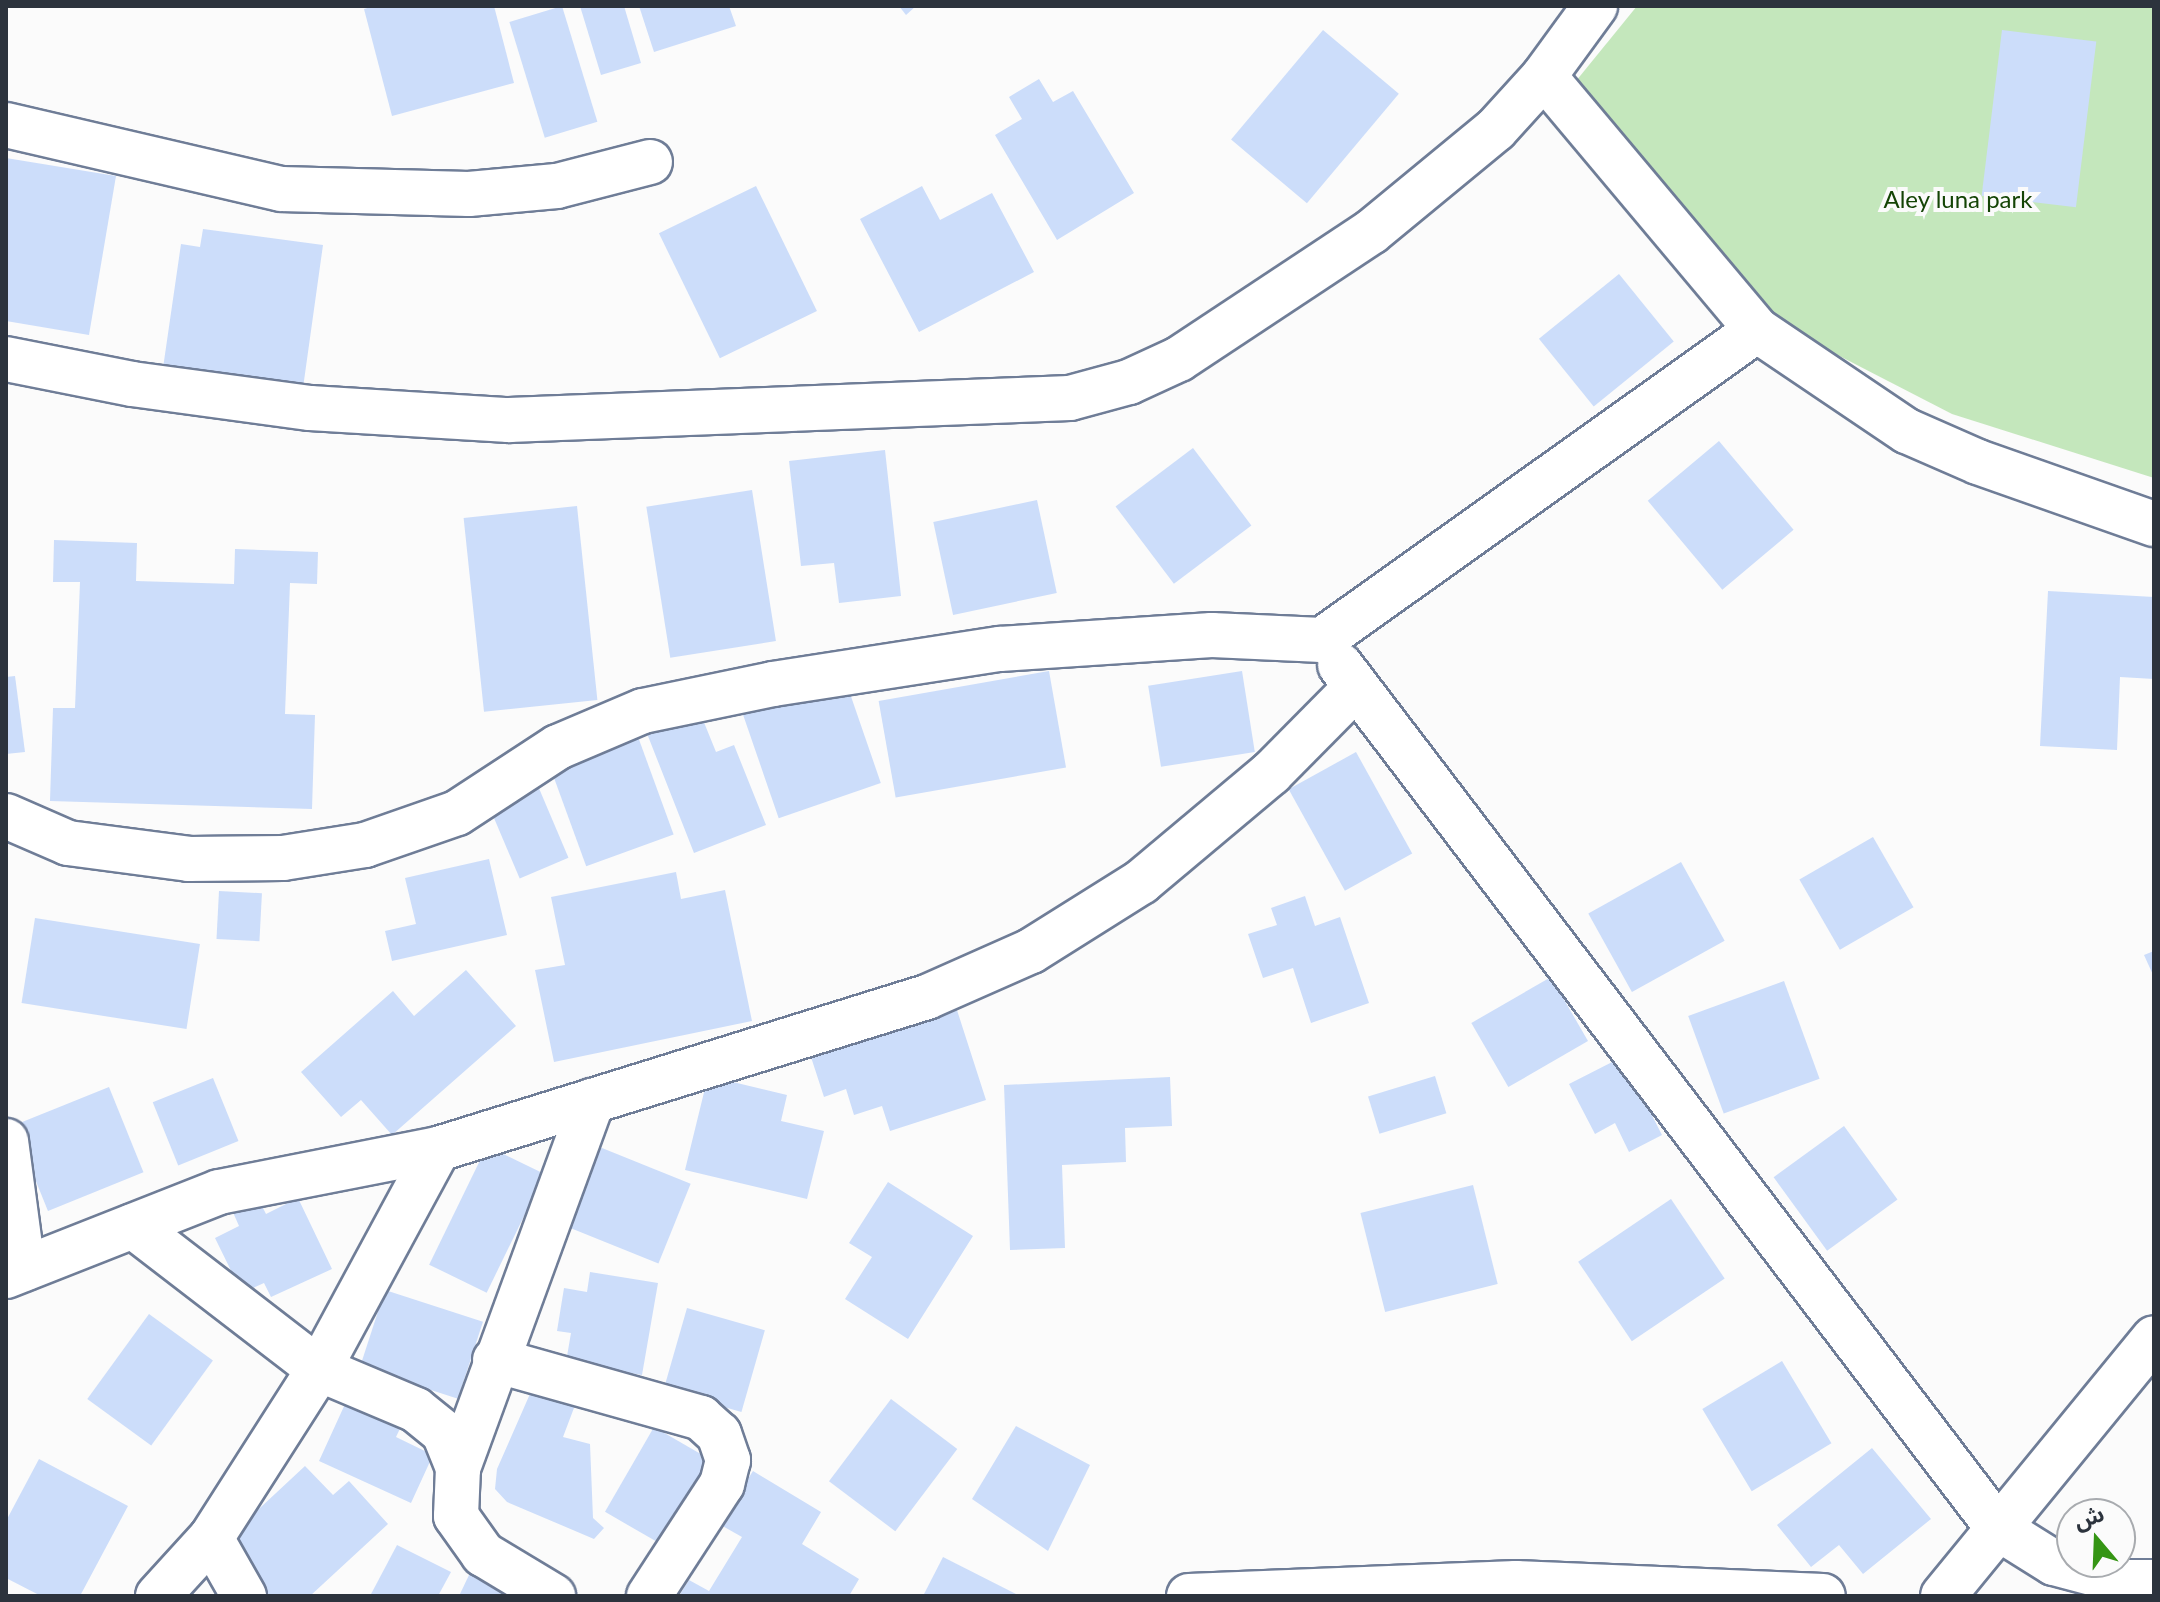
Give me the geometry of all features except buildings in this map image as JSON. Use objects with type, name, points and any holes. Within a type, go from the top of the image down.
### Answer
[{"type":"street","points":[[6,359],[132,384],[310,408],[509,420],[1070,398],[1129,382],[1179,359],[1303,279],[1433,183],[1496,129],[1544,76],[1595,6]]},
{"type":"street","points":[[1544,76],[1757,330],[1907,431],[1978,462],[2154,524]]},
{"type":"street","points":[[6,125],[281,189],[469,194],[557,186],[650,162]]},
{"type":"street","points":[[6,816],[68,843],[189,859],[283,858],[365,845],[457,813],[558,747],[643,711],[773,684],[1000,649],[1212,635],[1322,640],[1757,330]]},
{"type":"street","points":[[1322,640],[1998,1528],[2054,1563],[2126,1582],[2154,1582]]},
{"type":"street","points":[[6,1141],[15,1272],[219,1192],[438,1149],[927,997],[1031,951],[1141,882],[1271,773],[1356,687]]},
{"type":"street","points":[[553,1596],[483,1554],[456,1516],[458,1468],[592,1101]]},
{"type":"street","points":[[158,1596],[211,1538],[319,1369],[438,1149]]},
{"type":"street","points":[[133,1226],[319,1369],[416,1410],[444,1433],[458,1468]]},
{"type":"street","points":[[1943,1596],[2154,1338]]},
{"type":"street","points":[[495,1360],[701,1418],[719,1434],[728,1460],[722,1484],[649,1596]]},
{"type":"street","points":[[211,1538],[244,1596]]},
{"type":"street","points":[[1189,1596],[1516,1583],[1823,1596]]},
{"type":"green space","name":"Aley luna park","points":[[1637,6],[2154,6],[2154,478],[1952,414],[1789,330],[1576,81]]}]
